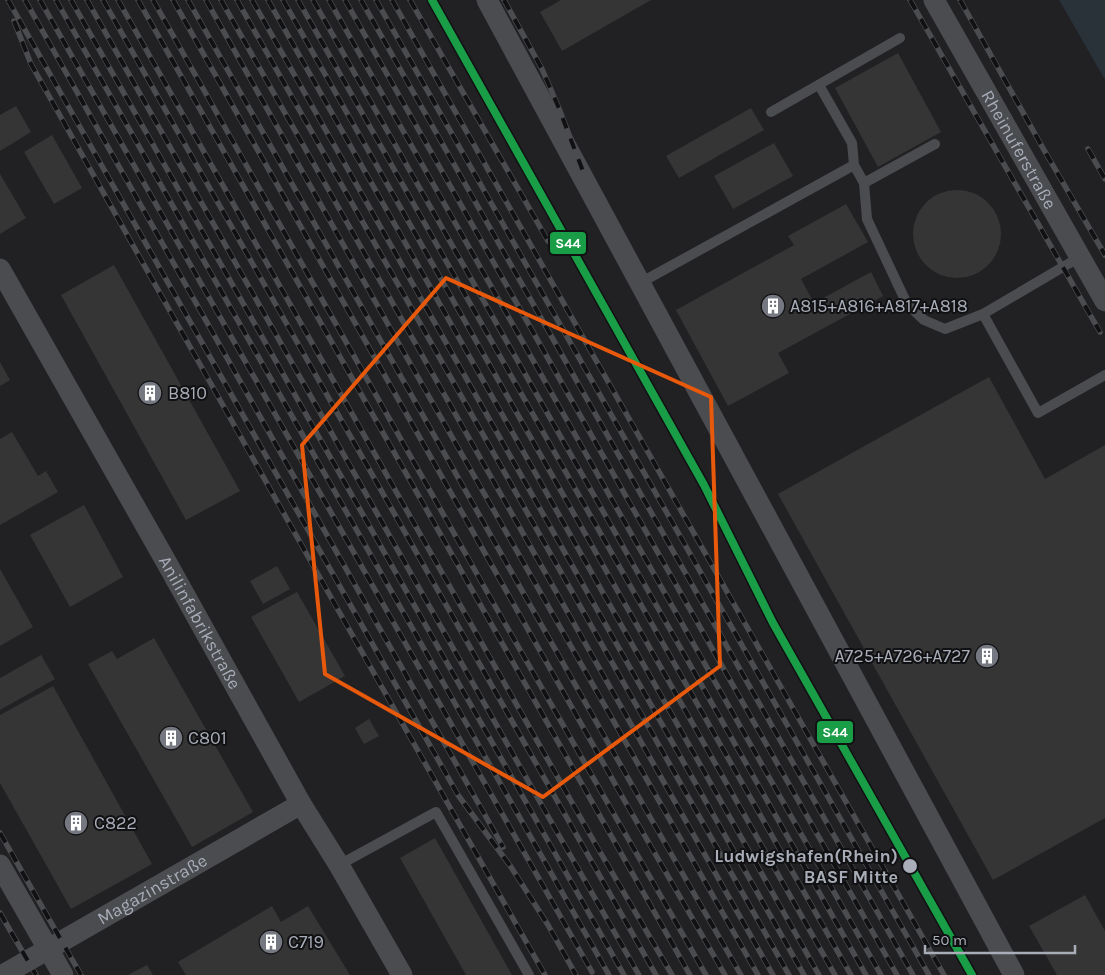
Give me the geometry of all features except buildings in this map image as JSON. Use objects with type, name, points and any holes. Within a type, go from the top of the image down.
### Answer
[{"type":"street","points":[[487,0],[1014,975]]},
{"type":"street","name":"Rheinuferstraße","points":[[934,0],[1105,301]]},
{"type":"street","name":"Anilinfabrikstraße","points":[[2,276],[163,557],[301,804],[339,864],[402,975]]},
{"type":"street","name":"Magazinstraße","points":[[3,975],[301,804]]},
{"type":"street","points":[[0,865],[63,975]]},
{"type":"lane","points":[[771,112],[900,38]]},
{"type":"lane","points":[[819,85],[852,143],[854,165],[864,183],[867,219],[907,304],[924,320],[945,329],[983,314],[1080,256]]},
{"type":"lane","points":[[864,183],[935,144]]},
{"type":"lane","points":[[649,278],[854,165]]},
{"type":"lane","points":[[983,314],[1038,413],[1105,375]]},
{"type":"lane","points":[[339,864],[436,812],[529,975]]},
{"type":"highlighted area","points":[[446,278],[711,397],[720,666],[543,797],[325,674],[302,445]]},
{"type":"shaded area","points":[[0,0],[1059,0],[1105,80],[1105,975],[0,975]]},
{"type":"shaded area","points":[[1059,0],[1105,0],[1105,80]]},
{"type":"railway","points":[[8,0],[458,795],[511,867],[548,925],[576,975]]},
{"type":"railway","points":[[25,0],[503,847]]},
{"type":"railway","points":[[40,0],[592,972]]},
{"type":"railway","points":[[56,0],[609,975]]},
{"type":"railway","points":[[71,0],[624,975]]},
{"type":"railway","points":[[87,0],[639,975]]},
{"type":"railway","points":[[103,0],[656,975]]},
{"type":"railway","points":[[118,0],[596,845],[672,975]]},
{"type":"railway","points":[[138,0],[690,975]]},
{"type":"railway","points":[[153,0],[706,975]]},
{"type":"railway","points":[[173,0],[623,798],[725,975]]},
{"type":"railway","points":[[188,0],[741,975]]},
{"type":"railway","points":[[206,0],[758,975]]},
{"type":"railway","points":[[221,0],[773,975]]},
{"type":"railway","points":[[237,0],[789,975]]},
{"type":"railway","points":[[252,0],[804,975]]},
{"type":"railway","points":[[268,0],[819,975]]},
{"type":"railway","points":[[283,0],[835,975]]},
{"type":"railway","points":[[298,0],[851,975]]},
{"type":"railway","points":[[313,0],[866,975]]},
{"type":"railway","points":[[329,0],[881,975]]},
{"type":"railway","points":[[345,0],[897,975]]},
{"type":"railway","points":[[361,0],[913,975]]},
{"type":"railway","points":[[376,0],[929,975]]},
{"type":"railway","points":[[392,0],[944,975]]},
{"type":"railway","points":[[410,0],[548,241]]},
{"type":"railway","points":[[504,0],[542,69],[586,179]]},
{"type":"railway","points":[[910,0],[1100,332]]},
{"type":"railway","points":[[960,0],[1105,255]]},
{"type":"railway","points":[[14,21],[31,64],[545,975]]},
{"type":"railway","points":[[1088,149],[1105,179]]},
{"type":"railway","points":[[0,833],[81,975]]},
{"type":"railway","points":[[0,913],[36,975]]},
{"type":"transit line","name":"S44","points":[[432,0],[704,485],[773,623],[972,975]]},
{"type":"place","name":"A815+A816+A817+A818","points":[[773,306]]},
{"type":"place","name":"B810","points":[[150,393]]},
{"type":"place","name":"A725+A726+A727","points":[[987,656]]},
{"type":"place","name":"C801","points":[[171,738]]},
{"type":"place","name":"C822","points":[[76,823]]},
{"type":"place","name":"Ludwigshafen(Rhein) BASF Mitte","points":[[910,866]]},
{"type":"place","name":"C719","points":[[271,942]]}]
